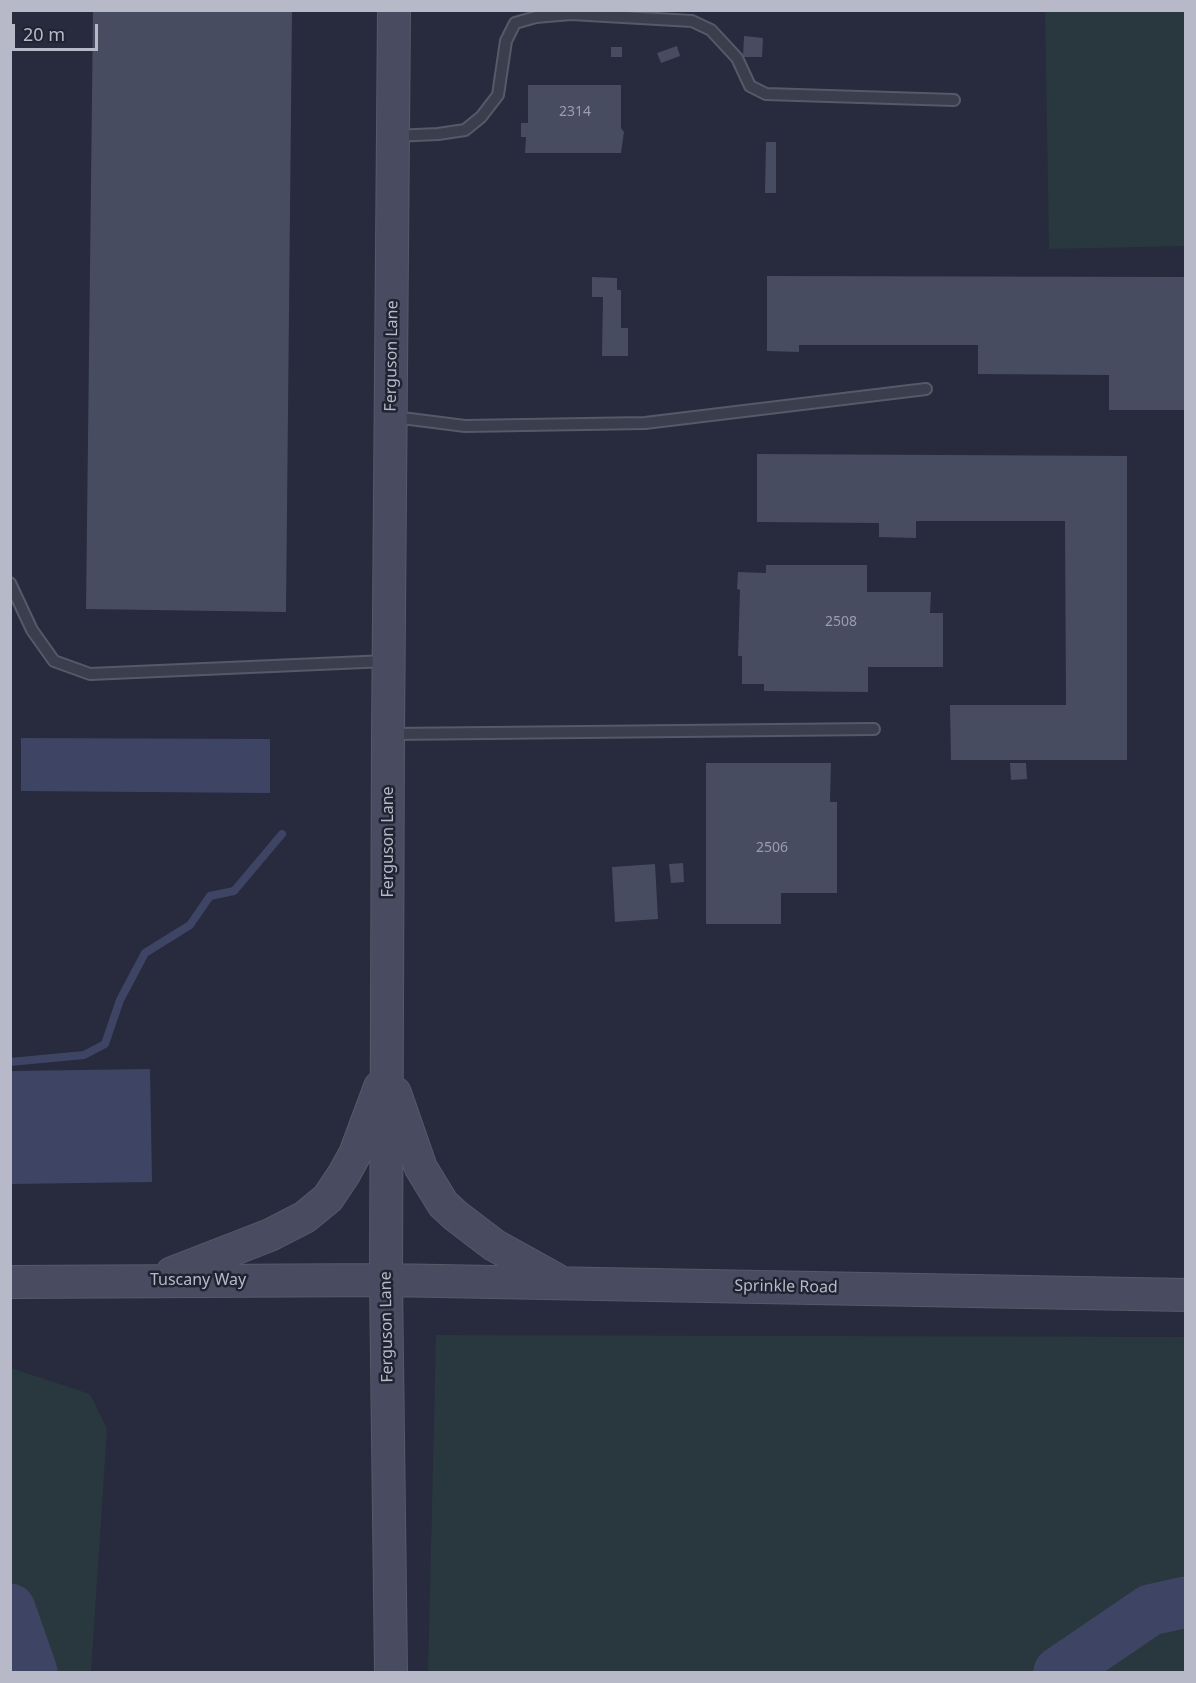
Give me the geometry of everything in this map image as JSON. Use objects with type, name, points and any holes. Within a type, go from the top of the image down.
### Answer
[{"type":"street","name":"Ferguson Lane","points":[[391,1672],[386,1280],[394,10]]},
{"type":"street","points":[[153,1281],[270,1235],[305,1217],[328,1198],[355,1154],[387,1069]]},
{"type":"street","points":[[387,1069],[421,1168],[443,1204],[495,1245],[564,1283]]},
{"type":"street","name":"Tuscany Way","points":[[10,1282],[386,1280]]},
{"type":"street","name":"Sprinkle Road","points":[[386,1280],[1185,1295]]},
{"type":"lane","points":[[394,136],[465,130],[481,117],[498,95],[506,41],[515,23],[536,17],[571,14],[692,21],[711,30],[737,58],[750,86],[766,94],[954,100]]},
{"type":"lane","points":[[391,417],[465,426],[645,423],[926,389]]},
{"type":"lane","points":[[10,583],[32,630],[54,661],[90,674],[389,661]]},
{"type":"lane","points":[[388,734],[874,729]]},
{"type":"shaded area","points":[[1045,11],[1185,11],[1185,246],[1049,249]]},
{"type":"shaded area","points":[[436,1335],[1185,1337],[1185,1672],[428,1672]]},
{"type":"shaded area","points":[[11,1368],[90,1394],[107,1429],[91,1672],[11,1672]]},
{"type":"water","points":[[21,738],[270,739],[270,793],[21,791]]},
{"type":"water","points":[[150,1069],[152,1182],[11,1184],[11,1071]]},
{"type":"building","points":[[93,10],[292,10],[286,612],[86,609]]},
{"type":"building","points":[[744,36],[763,38],[762,57],[743,57]]},
{"type":"building","points":[[677,46],[680,56],[661,63],[657,53]]},
{"type":"building","points":[[611,47],[622,47],[622,57],[611,57]]},
{"type":"building","points":[[528,85],[621,85],[621,128],[624,132],[621,153],[525,153],[526,137],[521,137],[521,123],[528,123]]},
{"type":"building","points":[[766,142],[776,142],[776,193],[765,193]]},
{"type":"building","points":[[767,276],[1186,277],[1186,410],[1109,410],[1109,375],[978,374],[978,345],[799,345],[799,352],[767,351]]},
{"type":"building","points":[[592,277],[617,278],[617,290],[621,290],[621,328],[628,328],[628,356],[602,356],[603,297],[592,297]]},
{"type":"building","points":[[757,454],[1127,456],[1127,760],[951,760],[950,705],[1066,705],[1065,521],[916,521],[916,538],[879,537],[879,523],[757,522]]},
{"type":"building","points":[[766,565],[867,565],[867,592],[931,592],[930,613],[943,613],[943,667],[868,667],[868,692],[764,691],[764,684],[742,684],[742,656],[738,656],[740,590],[737,589],[738,572],[766,573]]},
{"type":"building","points":[[706,763],[831,763],[830,802],[837,802],[837,893],[781,893],[781,924],[706,924]]},
{"type":"building","points":[[1010,763],[1026,763],[1027,779],[1011,780]]},
{"type":"building","points":[[683,863],[684,882],[671,883],[669,864]]},
{"type":"building","points":[[655,864],[658,919],[615,922],[612,867]]},
{"type":"waterway","points":[[10,1062],[84,1055],[105,1044],[120,1000],[145,953],[190,925],[210,896],[234,891],[282,834]]},
{"type":"waterway","points":[[1059,1672],[1150,1610],[1186,1602]]},
{"type":"waterway","points":[[10,1609],[32,1672]]}]
